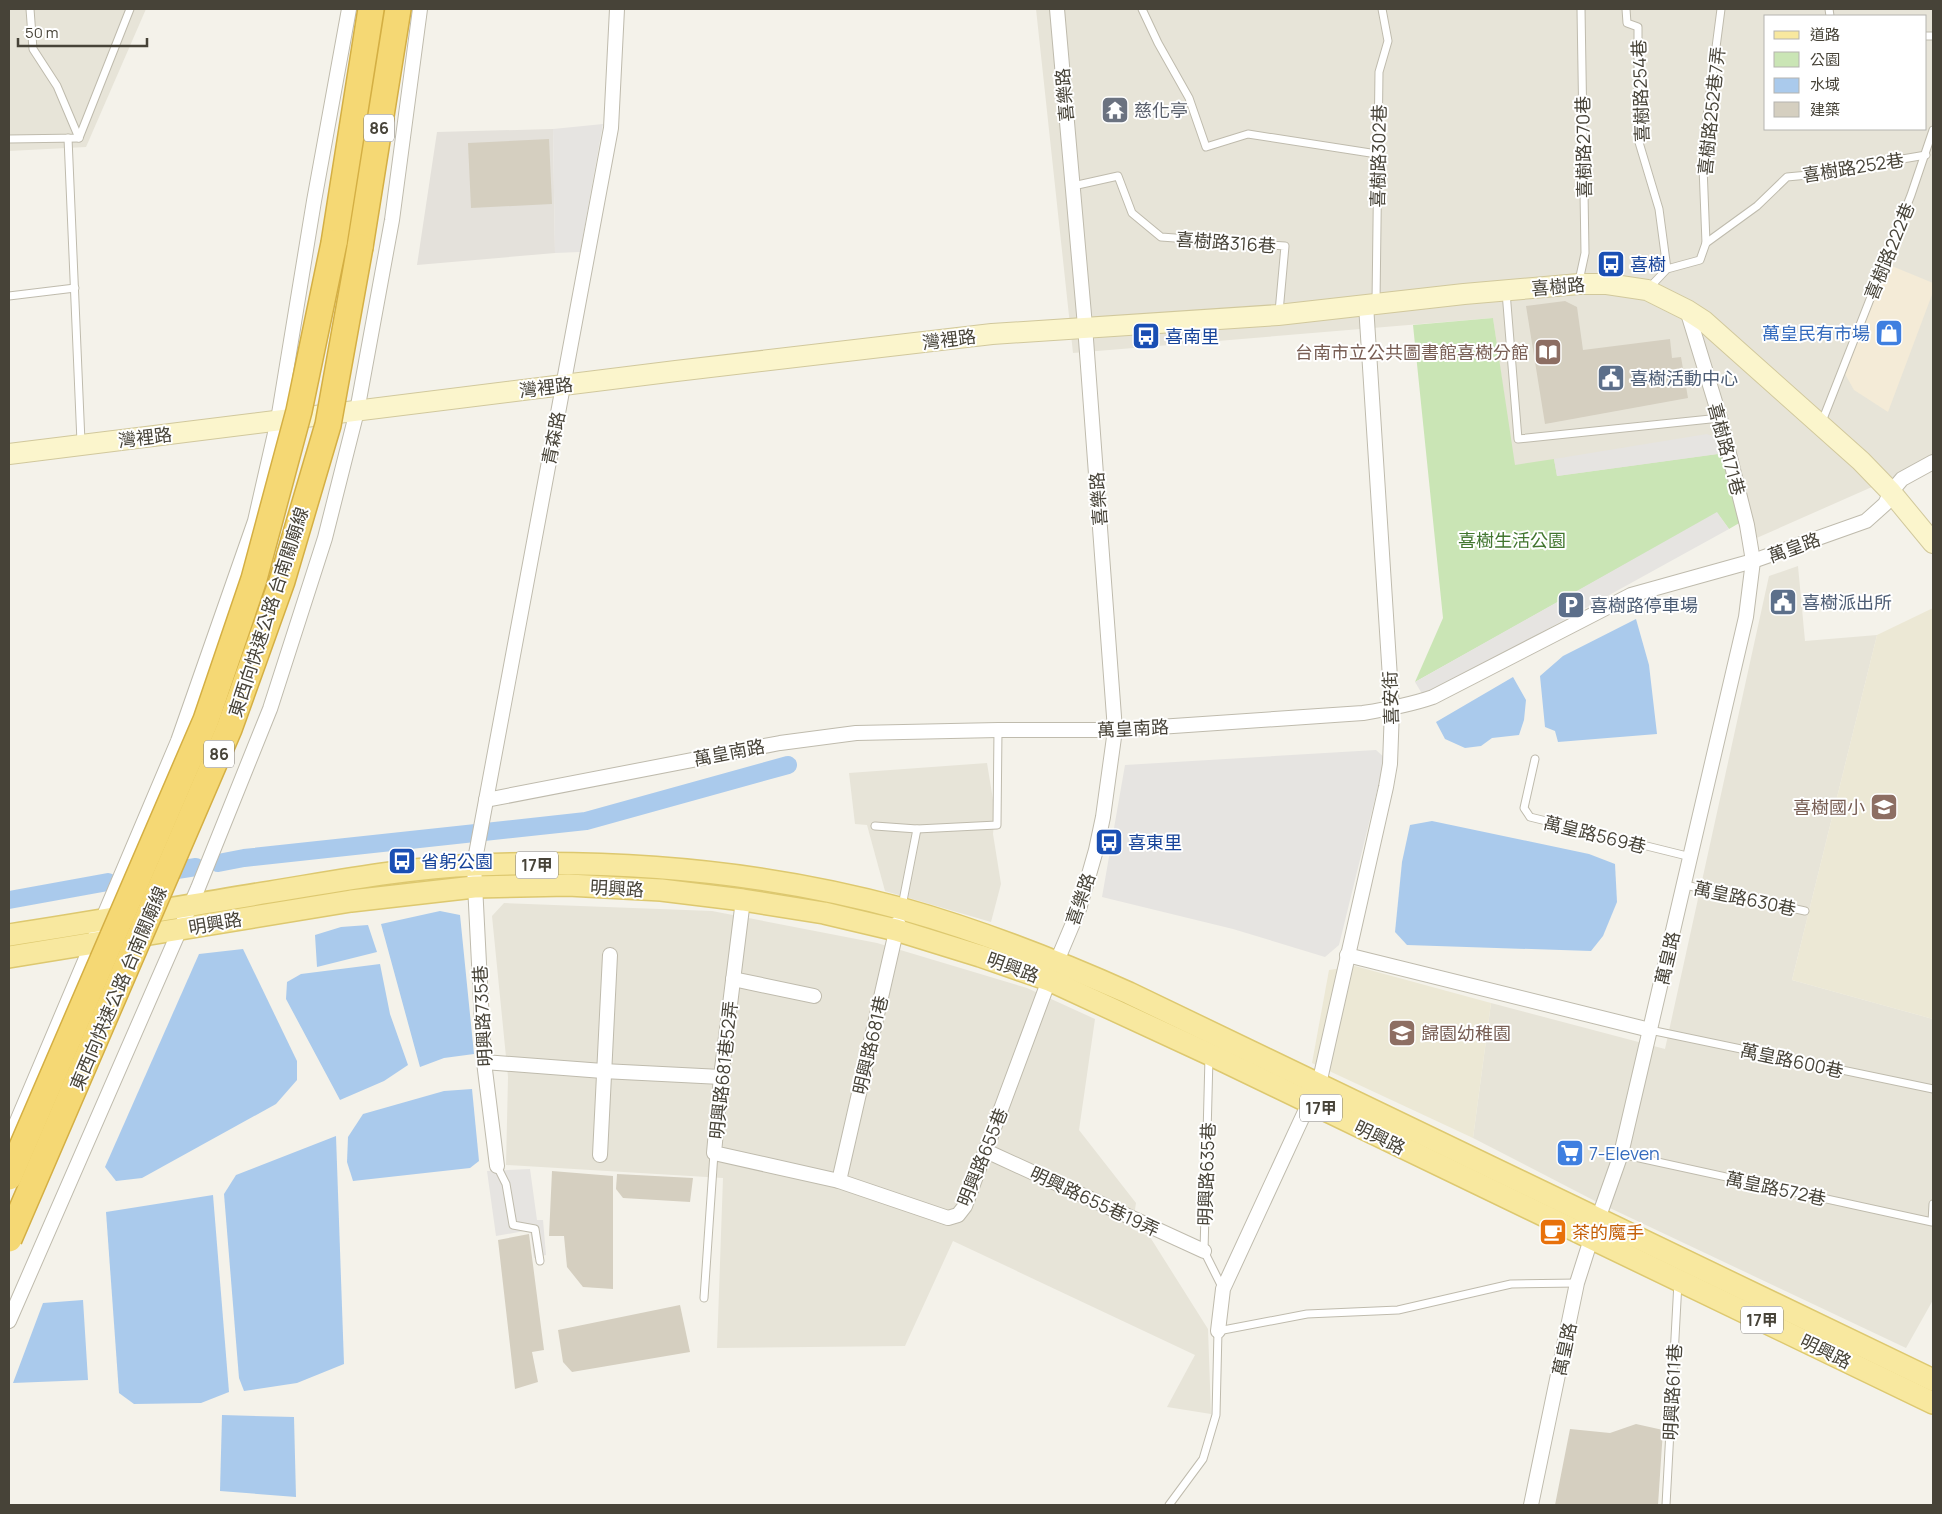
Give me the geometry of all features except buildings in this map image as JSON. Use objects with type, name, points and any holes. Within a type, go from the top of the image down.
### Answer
[{"type":"highway","name":"東西向快速公路 台南關廟線","points":[[9,1177],[206,720],[256,570],[299,411],[334,243],[371,9]]},
{"type":"highway","name":"東西向快速公路 台南關廟線","points":[[9,1239],[229,730],[282,582],[328,425],[360,247],[398,9]]},
{"type":"main road","name":"明興路","points":[[9,935],[342,880],[474,865],[569,864],[660,868],[748,878],[824,891],[902,909],[983,934],[1058,961],[1129,993],[1933,1380]]},
{"type":"main road","name":"明興路","points":[[9,957],[350,901],[474,886],[568,885],[661,890],[744,900],[824,913],[896,930],[1049,980],[1209,1054],[1933,1403]]},
{"type":"street","points":[[9,1140],[178,741],[255,521],[278,420],[314,201],[350,9]]},
{"type":"street","points":[[9,1321],[180,929],[270,709],[325,538],[357,411],[392,220],[420,9]]},
{"type":"street","name":"青森路","points":[[474,865],[611,128],[617,9]]},
{"type":"street","name":"喜樂路","points":[[1049,980],[1078,909],[1096,850],[1115,730],[1085,326],[1057,9]]},
{"type":"street","name":"喜樹路","points":[[1085,326],[1278,315],[1505,290],[1579,284],[1606,284],[1647,290],[1687,310],[1719,333],[1861,461],[1891,492],[1933,543]]},
{"type":"street","name":"喜安街","points":[[1319,1084],[1388,780],[1390,764],[1392,709],[1371,305]]},
{"type":"street","name":"喜樹路171巷","points":[[1687,310],[1720,418],[1748,525],[1753,561]]},
{"type":"street","name":"灣裡路","points":[[9,454],[563,385],[992,334],[1085,326]]},
{"type":"street","name":"萬皇路","points":[[1531,1505],[1578,1283],[1598,1218],[1621,1154],[1685,885],[1746,617],[1753,561],[1866,521],[1885,504],[1891,492],[1902,479],[1933,462]]},
{"type":"street","name":"萬皇南路","points":[[486,800],[780,743],[856,734],[998,730],[1115,730],[1363,713],[1392,709],[1433,697],[1631,595],[1753,561]]},
{"type":"street","name":"明興路735巷","points":[[474,865],[484,1062],[497,1166]]},
{"type":"street","name":"明興路681巷52弄","points":[[744,900],[721,1077],[714,1153],[839,1180]]},
{"type":"street","name":"明興路681巷","points":[[839,1180],[902,909]]},
{"type":"street","points":[[600,1156],[610,955]]},
{"type":"street","points":[[1348,955],[1650,1030]]},
{"type":"street","name":"明興路681巷52弄","points":[[733,979],[814,996]]},
{"type":"street","name":"明興路655巷","points":[[839,1180],[948,1218],[958,1215],[965,1206],[1049,980]]},
{"type":"street","points":[[484,1062],[603,1072],[721,1077]]},
{"type":"street","points":[[1218,1331],[1223,1289],[1309,1103]]},
{"type":"street","name":"明興路655巷19弄","points":[[986,1151],[1204,1251]]},
{"type":"lane","points":[[30,9],[33,49],[57,86],[79,138]]},
{"type":"lane","points":[[79,138],[130,9]]},
{"type":"lane","points":[[1142,9],[1158,43],[1189,98],[1206,147],[1248,134],[1377,154]]},
{"type":"lane","name":"喜樹路302巷","points":[[1371,305],[1379,72],[1388,41],[1382,9]]},
{"type":"lane","name":"喜樹路270巷","points":[[1579,284],[1585,253],[1580,9]]},
{"type":"lane","name":"喜樹路254巷","points":[[1626,9],[1627,23],[1638,27],[1638,139],[1659,209],[1667,269]]},
{"type":"lane","name":"喜樹路252巷7弄","points":[[1706,243],[1703,167],[1704,139],[1721,9]]},
{"type":"lane","name":"喜樹路222巷","points":[[1820,426],[1926,155],[1933,130]]},
{"type":"lane","points":[[68,138],[81,445]]},
{"type":"lane","points":[[9,140],[79,138]]},
{"type":"lane","name":"喜樹路252巷","points":[[1667,269],[1700,260],[1706,243],[1757,206],[1787,176],[1808,176],[1926,155]]},
{"type":"lane","name":"喜樹路316巷","points":[[1073,186],[1118,176],[1132,213],[1161,237],[1285,246],[1278,315]]},
{"type":"lane","points":[[1647,290],[1667,269]]},
{"type":"lane","points":[[9,296],[74,288]]},
{"type":"lane","points":[[1505,290],[1518,439],[1720,418]]},
{"type":"lane","points":[[875,826],[917,829],[997,825],[998,730]]},
{"type":"lane","name":"萬皇路569巷","points":[[1535,759],[1524,808],[1530,817],[1691,857]]},
{"type":"lane","points":[[902,909],[917,829]]},
{"type":"lane","name":"萬皇路630巷","points":[[1685,885],[1805,911]]},
{"type":"lane","name":"萬皇路600巷","points":[[1650,1030],[1933,1089]]},
{"type":"lane","name":"明興路635巷","points":[[1209,1054],[1204,1251],[1223,1289]]},
{"type":"lane","points":[[704,1298],[714,1153]]},
{"type":"lane","name":"萬皇路572巷","points":[[1621,1154],[1932,1222],[1933,1204]]},
{"type":"lane","points":[[497,1166],[506,1184],[513,1225],[535,1229],[540,1261]]},
{"type":"lane","name":"明興路611巷","points":[[1666,1505],[1678,1279]]},
{"type":"lane","points":[[1169,1505],[1203,1459],[1216,1415],[1218,1331],[1307,1314],[1398,1310],[1511,1284],[1578,1283]]},
{"type":"shaded area","points":[[9,9],[146,9],[86,147],[9,151]]},
{"type":"shaded area","points":[[1036,9],[1933,9],[1933,460],[1743,544],[1741,522],[1514,465],[1493,318],[1073,353]]},
{"type":"shaded area","points":[[603,124],[580,252],[555,253],[553,129]]},
{"type":"shaded area","points":[[553,129],[555,253],[417,265],[437,132]]},
{"type":"shaded area","name":"萬皇民有市場","points":[[1887,264],[1933,283],[1933,292],[1888,412],[1854,390],[1845,374]]},
{"type":"shaded area","points":[[1707,434],[1721,440],[1725,453],[1557,476],[1554,459]]},
{"type":"shaded area","name":"喜樹路停車場","points":[[1717,512],[1729,529],[1424,697],[1415,682]]},
{"type":"shaded area","points":[[1798,566],[1805,641],[1877,635],[1792,980],[1933,1019],[1933,1300],[1906,1348],[1595,1201],[1473,1138],[1491,1003],[1665,1049],[1769,576]]},
{"type":"shaded area","name":"喜樹國小","points":[[1933,608],[1933,1019],[1792,980],[1877,635]]},
{"type":"shaded area","points":[[1376,750],[1385,758],[1339,945],[1325,957],[1233,929],[1102,897],[1125,765]]},
{"type":"shaded area","points":[[987,763],[995,812],[993,834],[1001,884],[991,922],[885,891],[867,825],[855,824],[849,773]]},
{"type":"shaded area","points":[[504,903],[712,911],[877,943],[1027,988],[1095,1019],[1079,1130],[1136,1203],[1132,1229],[1150,1237],[1208,1329],[1211,1414],[1167,1407],[1195,1355],[953,1241],[905,1346],[717,1348],[723,1178],[506,1165],[508,1077],[492,916]]},
{"type":"shaded area","name":"歸園幼稚園","points":[[1355,966],[1491,1003],[1473,1138],[1312,1063],[1329,970]]},
{"type":"shaded area","points":[[530,1169],[537,1220],[543,1220],[546,1255],[534,1258],[530,1230],[496,1236],[487,1171]]},
{"type":"green space","name":"喜樹生活公園","points":[[1493,318],[1515,465],[1554,459],[1557,476],[1725,453],[1741,522],[1729,529],[1717,513],[1415,682],[1443,618],[1413,325]]},
{"type":"water","points":[[1636,619],[1649,665],[1657,734],[1558,742],[1555,731],[1545,727],[1540,676],[1563,656]]},
{"type":"water","points":[[1513,677],[1526,700],[1524,720],[1519,735],[1492,738],[1481,746],[1465,748],[1445,739],[1436,722]]},
{"type":"water","points":[[1432,821],[1589,854],[1615,864],[1617,902],[1603,936],[1591,951],[1407,945],[1395,932],[1402,862],[1410,825]]},
{"type":"water","points":[[440,911],[460,915],[474,1054],[444,1058],[420,1067],[381,924]]},
{"type":"water","points":[[368,925],[377,952],[317,967],[315,935],[341,927]]},
{"type":"water","points":[[243,949],[297,1061],[297,1080],[276,1104],[142,1178],[116,1181],[105,1167],[199,954]]},
{"type":"water","points":[[380,964],[390,1014],[408,1065],[384,1081],[340,1100],[286,999],[287,982],[301,974]]},
{"type":"water","points":[[472,1089],[479,1161],[470,1168],[353,1181],[347,1162],[348,1137],[363,1114],[444,1091]]},
{"type":"water","points":[[336,1136],[344,1364],[297,1383],[244,1391],[239,1378],[224,1194],[236,1175]]},
{"type":"water","points":[[213,1195],[229,1392],[201,1403],[134,1404],[119,1393],[106,1212]]},
{"type":"water","points":[[83,1300],[88,1380],[13,1383],[43,1303]]},
{"type":"water","points":[[222,1415],[294,1417],[296,1497],[220,1491]]},
{"type":"waterway","points":[[218,863],[244,858],[586,821],[788,765]]},
{"type":"waterway","points":[[158,873],[196,867]]},
{"type":"waterway","points":[[9,900],[108,882]]},
{"type":"place","name":"慈化亭","points":[[1115,110]]},
{"type":"place","name":"喜樹","points":[[1611,264]]},
{"type":"place","name":"萬皇民有市場","points":[[1889,333]]},
{"type":"place","name":"喜南里","points":[[1146,336]]},
{"type":"place","name":"台南市立公共圖書館喜樹分館","points":[[1548,352]]},
{"type":"place","name":"喜樹活動中心","points":[[1611,378]]},
{"type":"place","name":"喜樹派出所","points":[[1783,602]]},
{"type":"place","name":"喜樹路停車場","points":[[1571,605]]},
{"type":"place","name":"喜樹國小","points":[[1884,807]]},
{"type":"place","name":"喜東里","points":[[1109,842]]},
{"type":"place","name":"省躬公園","points":[[402,861]]},
{"type":"place","name":"歸園幼稚園","points":[[1402,1033]]},
{"type":"place","name":"7-Eleven","points":[[1570,1153]]},
{"type":"place","name":"茶的魔手","points":[[1553,1232]]}]
